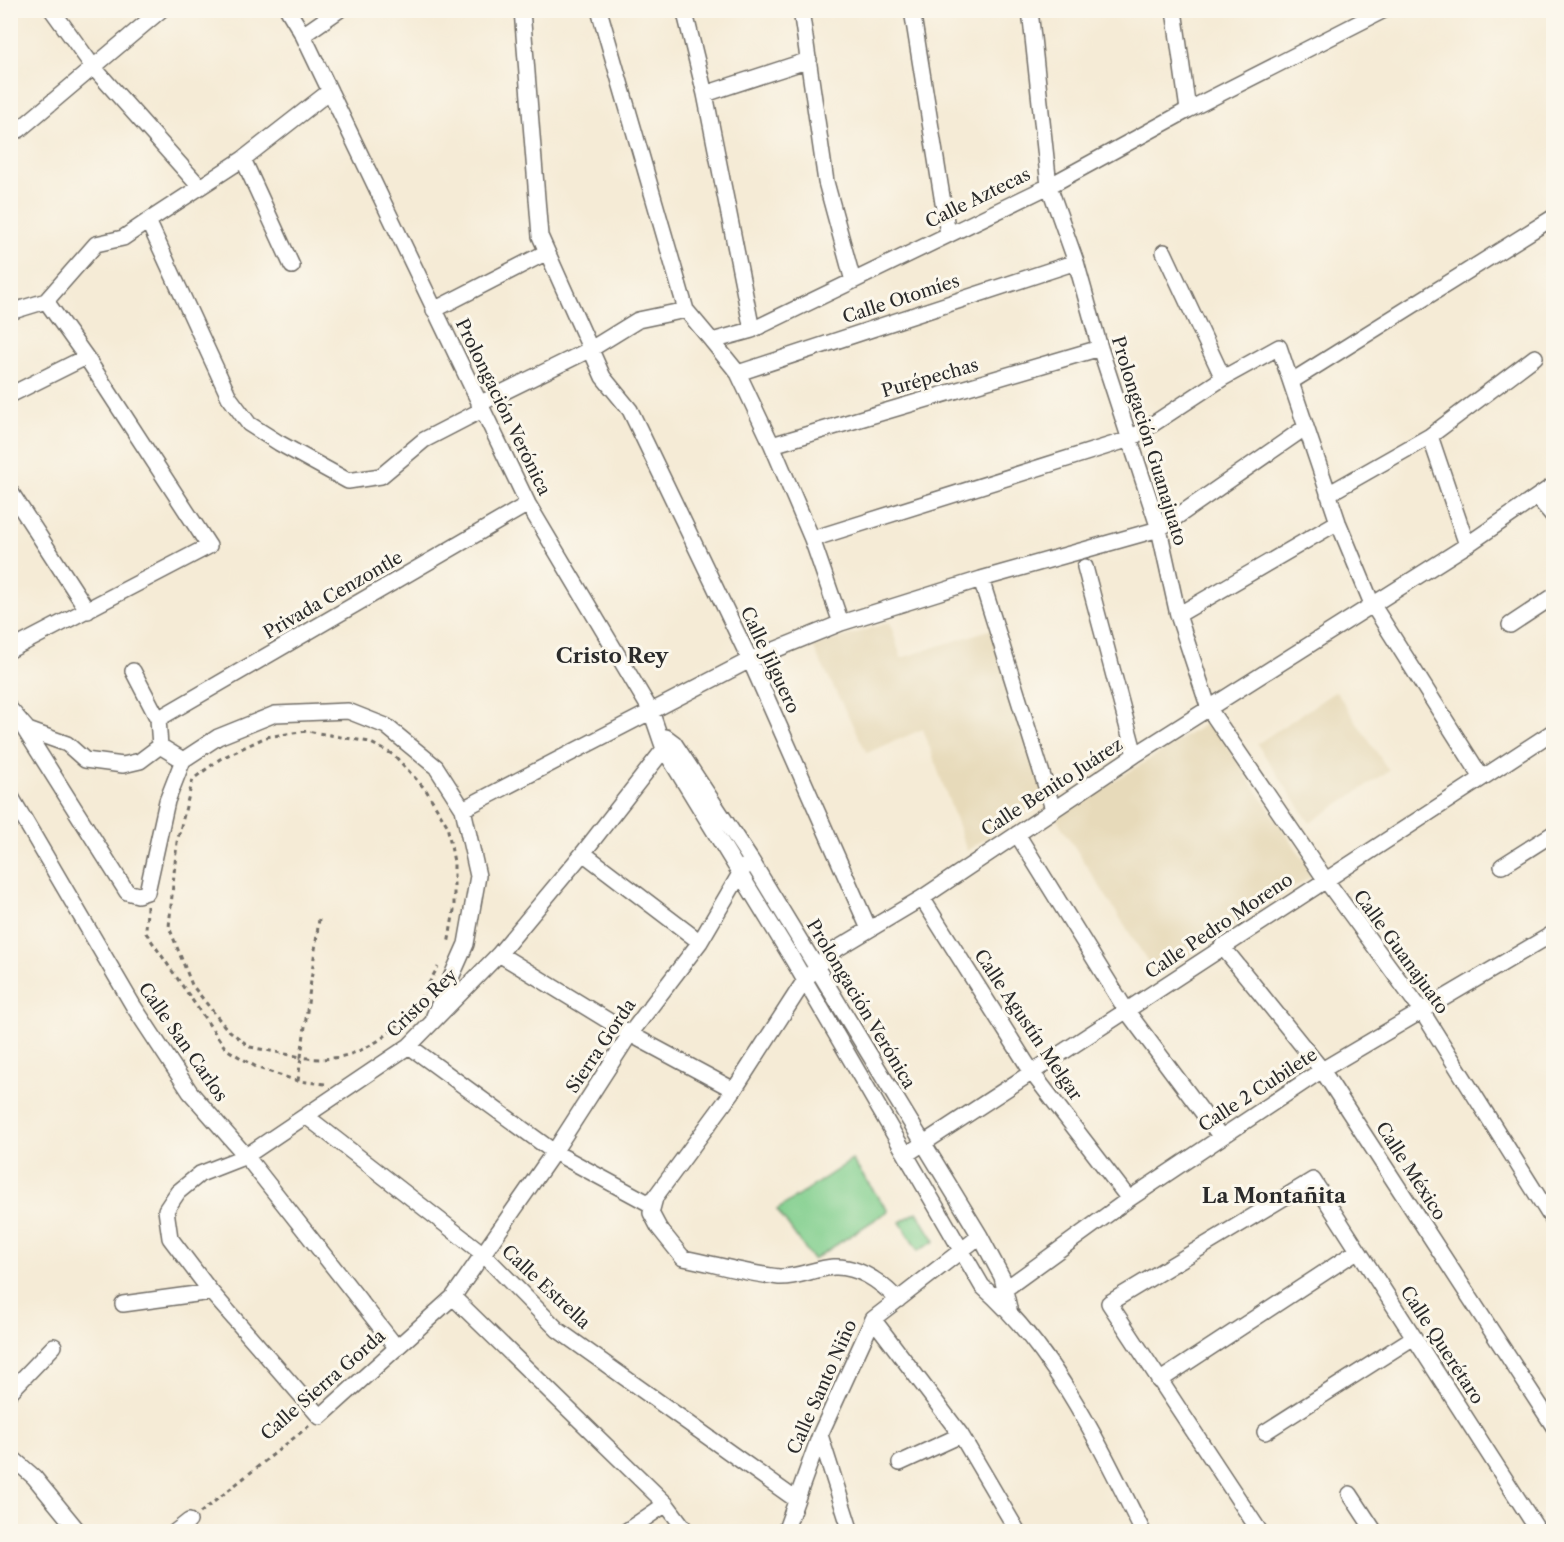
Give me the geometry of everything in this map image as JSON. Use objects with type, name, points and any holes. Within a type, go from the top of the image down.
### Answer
[{"type":"street","points":[[52,10],[94,68],[200,187]]},
{"type":"street","points":[[10,119],[19,130],[161,10]]},
{"type":"street","name":"Prolongación Verónica","points":[[288,10],[303,35],[528,504],[651,711],[659,731],[815,968],[980,1236],[996,1264],[1000,1293],[1083,1412],[1143,1532]]},
{"type":"street","points":[[303,35],[339,10]]},
{"type":"street","points":[[522,10],[540,236],[591,349]]},
{"type":"street","points":[[599,10],[686,310],[738,373],[812,538],[841,623]]},
{"type":"street","points":[[801,10],[826,182],[853,281]]},
{"type":"street","points":[[912,10],[948,234]]},
{"type":"street","name":"Prolongación Guanajuato","points":[[1030,10],[1049,186],[1076,262],[1100,348],[1159,529],[1178,615],[1209,709]]},
{"type":"street","points":[[1174,10],[1188,110]]},
{"type":"street","name":"Calle Aztecas","points":[[712,341],[752,330],[1049,186],[1188,110],[1384,10]]},
{"type":"street","points":[[685,13],[705,94],[752,330]]},
{"type":"street","points":[[705,94],[809,60]]},
{"type":"street","points":[[10,312],[46,301],[96,244],[123,238],[243,159],[330,91]]},
{"type":"street","points":[[243,159],[292,267]]},
{"type":"street","points":[[1292,381],[1554,218]]},
{"type":"street","points":[[148,221],[229,397],[249,423],[279,443],[348,481],[381,476],[424,440],[480,407],[591,349],[638,320],[686,310]]},
{"type":"street","points":[[434,310],[547,252]]},
{"type":"street","points":[[1164,252],[1223,378]]},
{"type":"street","name":"Calle Otomíes","points":[[738,373],[1076,262]]},
{"type":"street","points":[[10,650],[209,546],[86,357],[46,301]]},
{"type":"street","points":[[812,538],[1130,439],[1223,378],[1279,347],[1338,522],[1372,604],[1482,778]]},
{"type":"street","name":"Purépechas","points":[[772,445],[1100,348]]},
{"type":"street","name":"Calle Jilguero","points":[[591,349],[603,377],[630,410],[750,660],[869,929]]},
{"type":"street","points":[[10,395],[86,357]]},
{"type":"street","points":[[1328,494],[1430,436],[1535,357]]},
{"type":"street","points":[[463,809],[750,660],[841,623],[981,579],[1159,529],[1306,427]]},
{"type":"street","points":[[1430,436],[1467,545]]},
{"type":"street","name":"Calle Benito Juárez","points":[[653,1201],[734,1090],[805,980],[830,953],[922,897],[1135,755],[1467,545],[1554,485]]},
{"type":"street","points":[[10,491],[88,611]]},
{"type":"street","points":[[1538,498],[1554,517]]},
{"type":"street","name":"Privada Cenzontle","points":[[158,719],[528,504]]},
{"type":"street","points":[[1178,615],[1338,522]]},
{"type":"street","points":[[1085,567],[1135,755]]},
{"type":"street","points":[[981,579],[1053,809]]},
{"type":"street","points":[[1510,626],[1554,596]]},
{"type":"street","points":[[133,671],[158,719],[160,746]]},
{"type":"street","points":[[10,709],[127,892],[138,895],[147,892],[167,801],[183,760],[218,737],[274,714],[348,711],[386,726],[436,767],[463,809],[477,876],[466,945],[432,1023]]},
{"type":"street","name":"Calle Guanajuato","points":[[1209,709],[1325,879],[1420,1010],[1554,1222]]},
{"type":"street","points":[[21,724],[28,730],[67,744],[85,760],[123,765],[140,761],[160,746]]},
{"type":"street","name":"Calle Pedro Moreno","points":[[907,1154],[1033,1074],[1222,946],[1554,731]]},
{"type":"street","points":[[160,746],[183,760]]},
{"type":"street","name":"Cristo Rey","points":[[211,1292],[170,1238],[166,1210],[178,1192],[200,1174],[246,1156],[409,1046],[499,954],[669,746]]},
{"type":"street","name":"Calle San Carlos","points":[[10,795],[134,1007],[190,1092],[246,1156],[397,1348]]},
{"type":"street","points":[[1502,866],[1554,833]]},
{"type":"street","points":[[1017,834],[1126,1010],[1221,1137]]},
{"type":"street","points":[[583,853],[700,942]]},
{"type":"street","name":"Prolongación Verónica","points":[[746,866],[805,980],[982,1286],[1000,1293]]},
{"type":"street","name":"Sierra Gorda","points":[[482,1253],[554,1152],[630,1034],[700,942],[746,866]]},
{"type":"street","name":"Calle Agustín Melgar","points":[[922,897],[1033,1074],[1129,1199]]},
{"type":"street","name":"Calle 2 Cubilete","points":[[1000,1293],[1129,1199],[1322,1070],[1420,1010],[1554,933]]},
{"type":"street","name":"Calle México","points":[[1222,946],[1322,1070],[1554,1426]]},
{"type":"street","points":[[499,954],[630,1034],[734,1090]]},
{"type":"street","points":[[409,1046],[554,1152],[653,1201],[651,1213],[659,1228],[683,1258],[731,1266],[750,1274],[788,1278],[832,1267],[853,1270],[883,1283],[898,1300]]},
{"type":"street","name":"Calle Estrella","points":[[306,1116],[482,1253],[558,1330],[795,1499]]},
{"type":"street","name":"Calle Querétaro","points":[[1159,1381],[1109,1303],[1313,1180],[1539,1532]]},
{"type":"street","name":"Calle Santo Niño","points":[[785,1532],[820,1435],[873,1319],[961,1248],[980,1236]]},
{"type":"street","points":[[1260,1532],[1159,1381],[1357,1251]]},
{"type":"street","name":"Calle Sierra Gorda","points":[[320,1417],[453,1297],[482,1253]]},
{"type":"street","points":[[123,1304],[211,1292],[320,1417]]},
{"type":"street","points":[[453,1297],[666,1504],[687,1532]]},
{"type":"street","points":[[873,1319],[961,1436],[1018,1532]]},
{"type":"street","points":[[1265,1432],[1414,1337]]},
{"type":"street","points":[[10,1392],[54,1346]]},
{"type":"street","points":[[820,1435],[851,1532]]},
{"type":"street","points":[[900,1463],[961,1436]]},
{"type":"street","points":[[10,1456],[34,1477],[79,1532]]},
{"type":"street","points":[[1350,1494],[1376,1532]]},
{"type":"street","points":[[625,1532],[666,1504]]},
{"type":"street","points":[[175,1532],[189,1521]]},
{"type":"path","points":[[442,961],[414,1007],[374,1046],[347,1055],[315,1060],[250,1047],[226,1028],[192,985],[169,927],[177,842],[194,779],[220,759],[266,737],[307,731],[369,742],[394,755],[426,790],[447,825],[454,862],[454,910],[447,951]]},
{"type":"path","points":[[147,892],[146,933],[226,1049],[258,1068],[298,1081],[349,1086]]},
{"type":"path","points":[[298,1081],[319,919]]},
{"type":"path","name":"Calle Sierra Gorda","points":[[189,1521],[320,1417]]},
{"type":"shaded area","points":[[890,622],[901,658],[992,629],[1045,798],[967,851],[923,729],[867,753],[813,647]]},
{"type":"shaded area","points":[[1336,691],[1389,771],[1310,823],[1257,744]]},
{"type":"shaded area","points":[[1210,721],[1314,875],[1157,976],[1056,818]]},
{"type":"green space","points":[[852,1160],[888,1211],[813,1260],[777,1210]]},
{"type":"green space","points":[[917,1212],[935,1241],[918,1251],[900,1222]]},
{"type":"district","name":"Cristo Rey","points":[[612,656]]},
{"type":"district","name":"La Montañita","points":[[1274,1196]]}]
